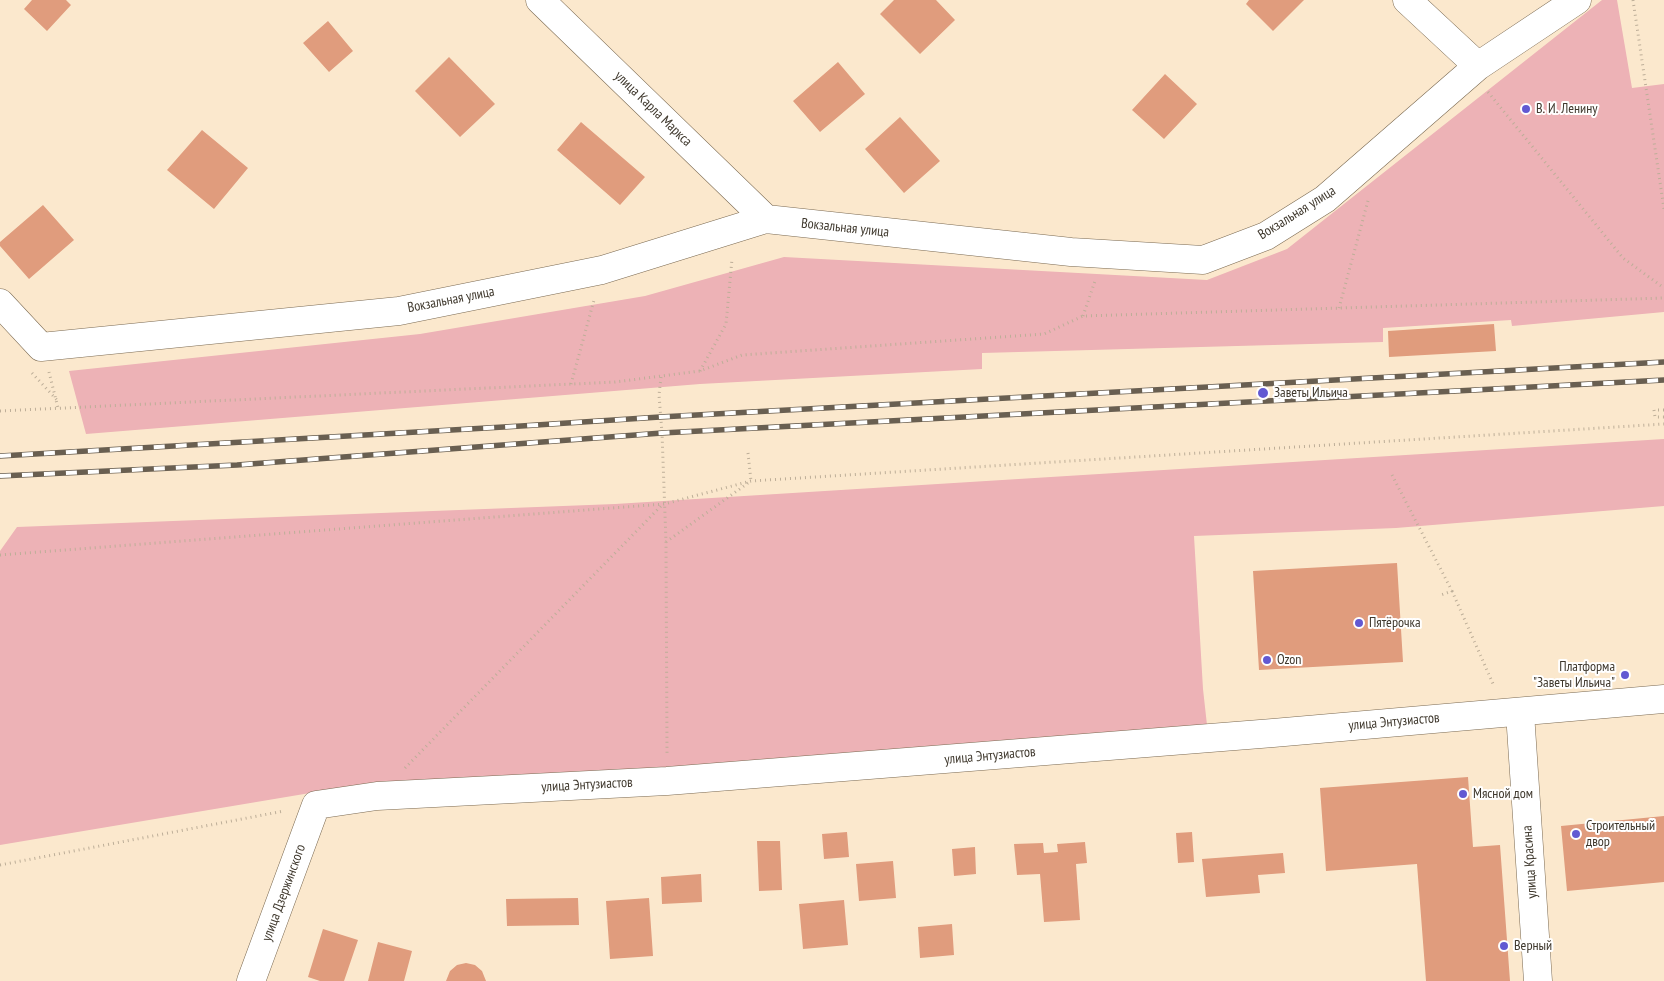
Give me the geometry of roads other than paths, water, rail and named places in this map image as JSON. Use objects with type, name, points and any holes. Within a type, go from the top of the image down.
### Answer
[{"type":"street","name":"улица Карла Маркса","points":[[540,0],[766,219]]},
{"type":"street","points":[[1407,0],[1475,69]]},
{"type":"street","name":"Вокзальная улица","points":[[0,303],[41,347],[399,311],[602,270],[766,219],[1061,251],[1203,260],[1266,236],[1325,198],[1475,69],[1577,0]]},
{"type":"street","name":"улица Энтузиастов","points":[[316,805],[377,796],[667,781],[1513,713],[1664,699]]},
{"type":"street","name":"улица Красина","points":[[1513,713],[1538,981]]},
{"type":"street","name":"улица Дзержинского","points":[[251,981],[316,805]]},
{"type":"railway","points":[[0,456],[660,417],[1664,362]]},
{"type":"railway","points":[[0,476],[237,465],[662,433],[1664,380]]},
{"type":"place","name":"В. И. Ленину","points":[[1526,109]]},
{"type":"place","name":"Заветы Ильича","points":[[1263,393]]},
{"type":"place","name":"Пятёрочка","points":[[1359,623]]},
{"type":"place","name":"Ozon","points":[[1267,660]]},
{"type":"place","name":"Платформа \"Заветы Ильича\"","points":[[1625,675]]},
{"type":"place","name":"Мясной дом","points":[[1463,794]]},
{"type":"place","name":"Строительный двор","points":[[1576,834]]},
{"type":"place","name":"Верный","points":[[1504,946]]}]
